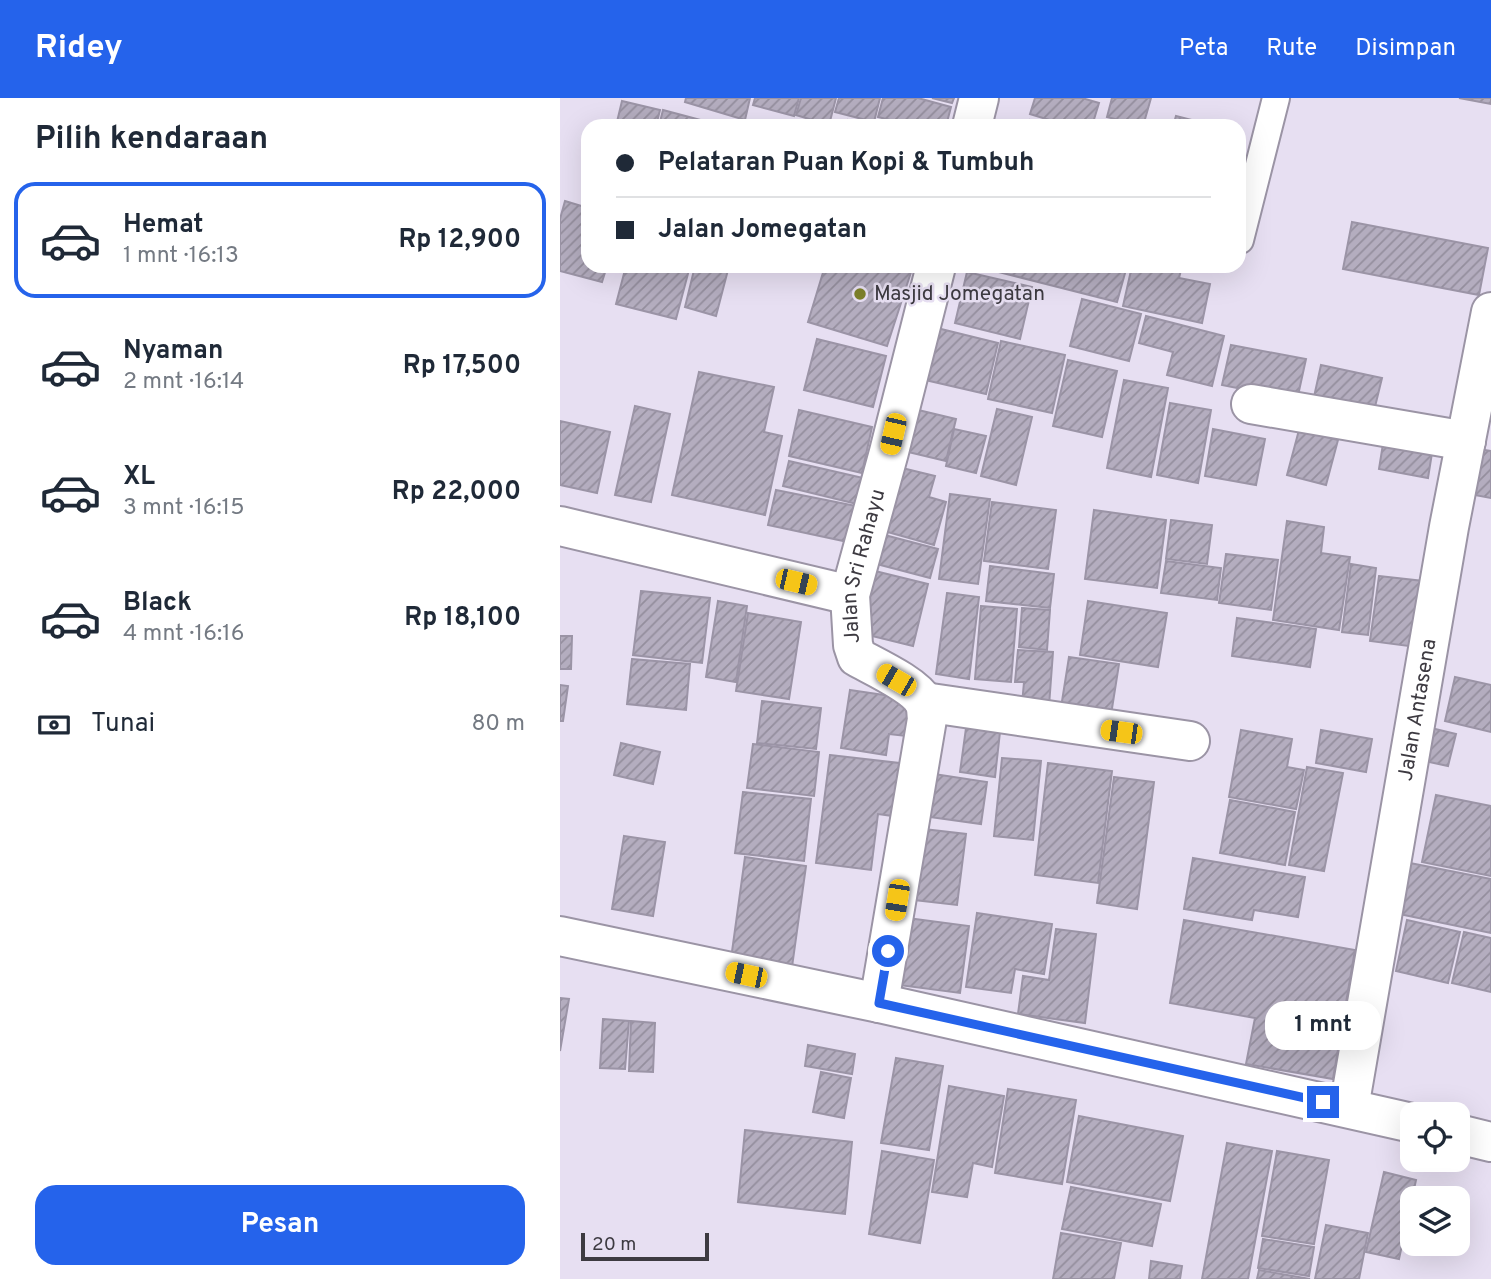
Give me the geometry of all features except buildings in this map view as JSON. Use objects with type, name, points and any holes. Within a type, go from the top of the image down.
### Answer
[{"type":"street","points":[[974,119],[979,98]]},
{"type":"street","name":"Jalan Sri Rahayu","points":[[924,702],[915,691],[857,657],[853,645],[850,595],[934,273]]},
{"type":"street","name":"Jalan Antasena","points":[[1349,1108],[1449,527],[1491,312]]},
{"type":"street","points":[[1251,404],[1466,441]]},
{"type":"street","points":[[560,527],[850,595]]},
{"type":"street","points":[[879,1003],[927,719],[924,702],[1190,741]]},
{"type":"street","points":[[560,936],[879,1003],[1400,1120]]},
{"type":"street","points":[[1470,1137],[1491,1142]]},
{"type":"lane","points":[[1246,216],[1276,98]]},
{"type":"place","name":"Masjid Jomegatan","points":[[860,294]]},
{"type":"route","points":[[888,951],[879,1003],[1323,1102]]}]
